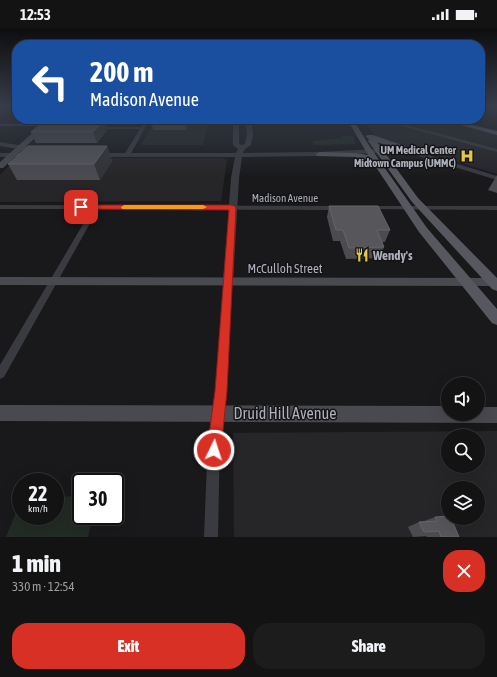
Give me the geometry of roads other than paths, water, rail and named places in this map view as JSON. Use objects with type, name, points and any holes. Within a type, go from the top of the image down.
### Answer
[{"type":"main road","points":[[1,155],[16,147],[38,130]]},
{"type":"main road","points":[[357,130],[407,208],[423,230],[497,319]]},
{"type":"main road","points":[[365,130],[370,138],[372,151],[422,208],[496,283]]},
{"type":"main road","points":[[484,130],[497,133]]},
{"type":"main road","points":[[370,138],[410,151]]},
{"type":"main road","points":[[0,166],[12,155],[16,147]]},
{"type":"main road","points":[[320,154],[355,156],[372,151]]},
{"type":"main road","name":"McCulloh Street","points":[[0,281],[496,283]]},
{"type":"main road","name":"Druid Hill Avenue","points":[[0,413],[497,415]]},
{"type":"street","points":[[129,152],[141,130]]},
{"type":"street","points":[[211,537],[214,437],[221,391],[232,207],[240,151],[236,145],[235,130]]},
{"type":"street","points":[[240,151],[248,145],[249,130]]},
{"type":"street","points":[[419,130],[497,151]]},
{"type":"street","points":[[0,144],[37,152],[1,155]]},
{"type":"street","points":[[372,151],[397,147]]},
{"type":"street","points":[[95,149],[129,152]]},
{"type":"street","points":[[240,151],[320,154]]},
{"type":"street","points":[[89,155],[129,152],[410,151],[497,178]]},
{"type":"street","name":"Madison Avenue","points":[[0,207],[348,208]]},
{"type":"street","points":[[0,374],[96,207]]},
{"type":"street","points":[[363,208],[497,208]]},
{"type":"tram line","points":[[488,130],[497,132]]},
{"type":"place","name":"UM Medical Center Midtown Campus (UMMC)","points":[[467,156]]},
{"type":"place","name":"Wendy's","points":[[362,255]]}]
